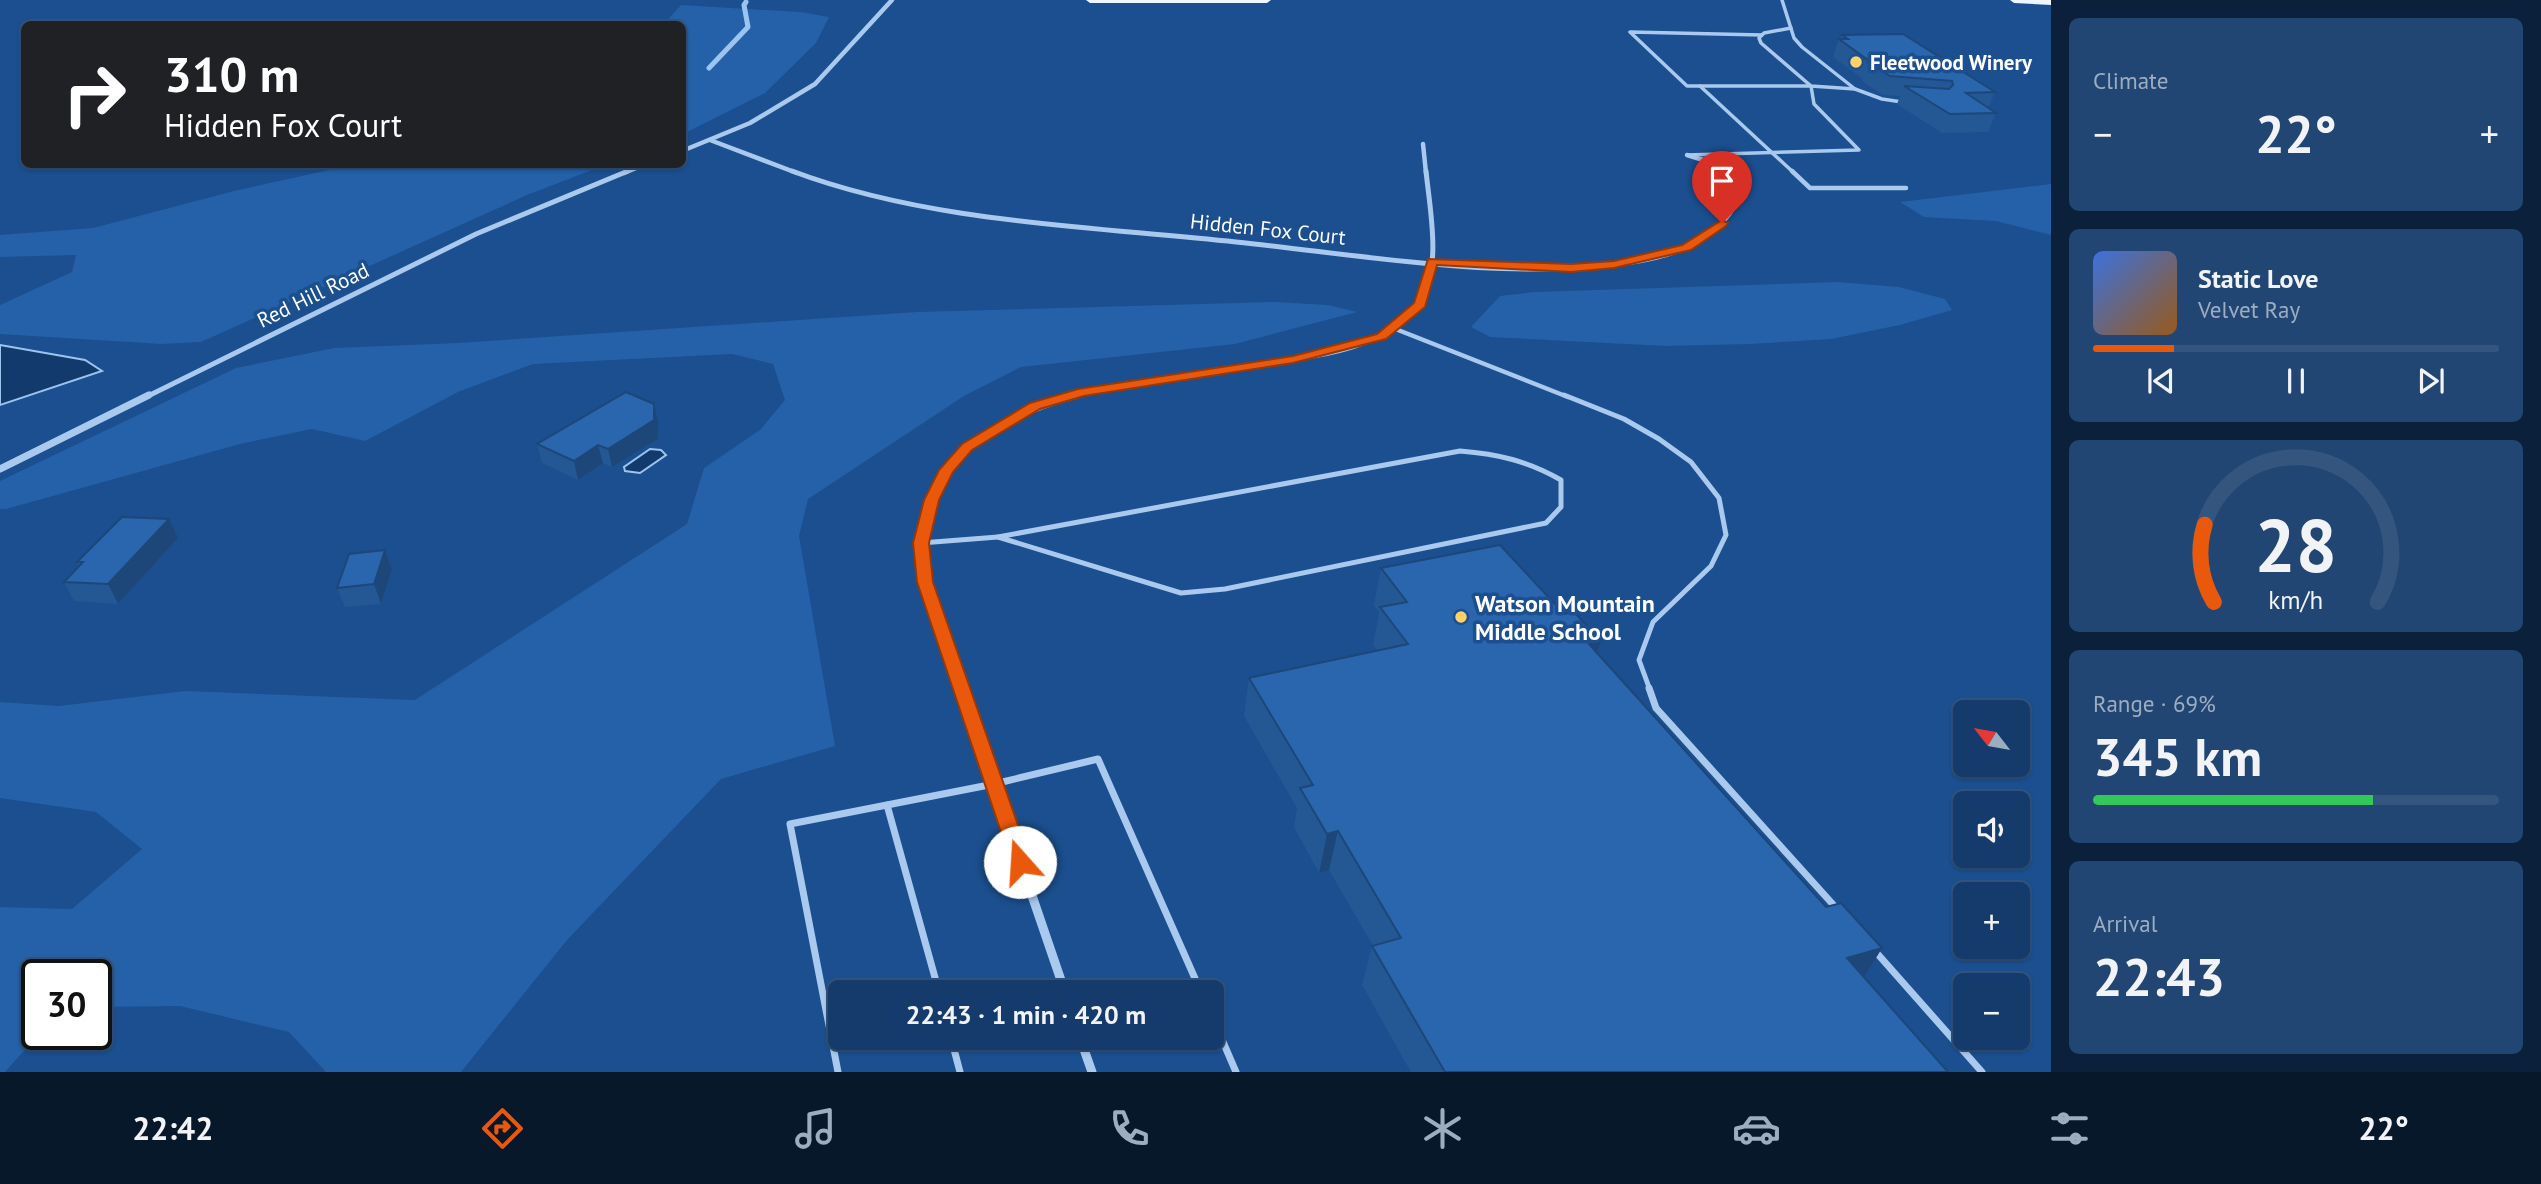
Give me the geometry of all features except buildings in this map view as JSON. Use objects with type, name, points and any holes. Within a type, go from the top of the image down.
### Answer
[{"type":"main road","points":[[1090,0],[1267,0]]},
{"type":"main road","points":[[2014,0],[2051,2]]},
{"type":"street","points":[[686,149],[770,113],[815,84],[892,0]]},
{"type":"street","name":"Hidden Fox Court","points":[[710,140],[827,184],[907,204],[956,212],[1432,261],[1571,268],[1614,264],[1686,247],[1722,223],[1734,209],[1737,193],[1732,178],[1720,166],[1687,155]]},
{"type":"street","points":[[1061,980],[925,582],[921,543],[931,500],[946,470],[967,447],[1035,406],[1083,392],[1334,351],[1381,337],[1420,304],[1432,261],[1423,144]]},
{"type":"street","name":"Red Hill Road","points":[[0,469],[454,244],[556,199],[636,168]]},
{"type":"street","points":[[1084,1050],[1092,1072]]},
{"type":"lane","points":[[1782,0],[1791,28],[1802,47],[1855,89]]},
{"type":"lane","points":[[1791,28],[1762,35],[1630,32],[1687,86],[1811,86],[1855,89],[1882,99],[1914,102]]},
{"type":"lane","points":[[1687,155],[1859,150],[1814,104],[1811,86],[1761,43],[1759,38],[1762,35]]},
{"type":"lane","points":[[1700,86],[1768,152],[1810,188],[1906,188]]},
{"type":"lane","points":[[1393,328],[1623,419],[1659,439],[1691,462],[1719,498],[1726,535],[1712,566],[1653,622],[1639,660],[1656,708],[1840,912]]},
{"type":"lane","points":[[921,543],[998,537],[1460,451],[1508,454],[1532,462],[1561,480],[1561,507],[1546,523],[1225,589],[1181,593],[998,537]]},
{"type":"lane","points":[[838,1072],[790,824],[994,784],[1098,758],[1196,980]]},
{"type":"lane","points":[[887,805],[936,980]]},
{"type":"lane","points":[[1866,942],[1982,1072]]},
{"type":"lane","points":[[1224,1043],[1237,1072]]},
{"type":"lane","points":[[954,1050],[960,1072]]},
{"type":"shaded area","points":[[681,5],[800,12],[829,17],[816,43],[765,93],[686,132],[686,21],[667,21]]},
{"type":"shaded area","points":[[338,168],[597,168],[527,195],[201,342],[161,344],[0,334],[0,305],[72,272],[76,255],[0,257],[0,235],[93,228],[234,191]]},
{"type":"shaded area","points":[[2051,184],[2051,235],[1996,221],[1924,217],[1900,202]]},
{"type":"shaded area","points":[[1838,282],[1899,287],[1945,299],[1952,310],[1900,325],[1831,339],[1750,344],[1665,346],[1490,337],[1471,327],[1500,296],[1534,292]]},
{"type":"shaded area","points":[[1276,302],[1328,305],[1357,312],[1235,344],[1021,367],[964,396],[808,499],[799,536],[835,746],[721,779],[567,940],[461,1072],[326,1072],[289,1032],[180,1006],[112,1007],[112,959],[21,959],[21,1050],[25,1050],[5,1072],[0,1072],[0,907],[72,909],[142,849],[96,812],[0,798],[0,702],[59,706],[185,691],[415,700],[687,524],[704,468],[760,430],[785,400],[773,364],[732,354],[533,364],[458,392],[365,441],[312,429],[240,444],[6,509],[0,509],[0,481],[236,368],[334,348],[458,343],[917,312]]},
{"type":"shaded area","points":[[0,345],[85,360],[102,371],[0,405]]},
{"type":"shaded area","points":[[650,449],[661,450],[666,455],[640,473],[625,471],[624,467]]},
{"type":"waterway","points":[[709,68],[748,27],[744,5],[746,2]]},
{"type":"place","name":"Fleetwood Winery","points":[[1856,62]]},
{"type":"place","name":"Watson Mountain Middle School","points":[[1461,617]]},
{"type":"route","points":[[1020,862],[925,582],[921,543],[931,500],[946,470],[967,447],[1035,406],[1083,392],[1293,359],[1334,351],[1381,337],[1401,323],[1420,304],[1432,261],[1571,268],[1614,264],[1686,247],[1708,235],[1722,223]]}]
